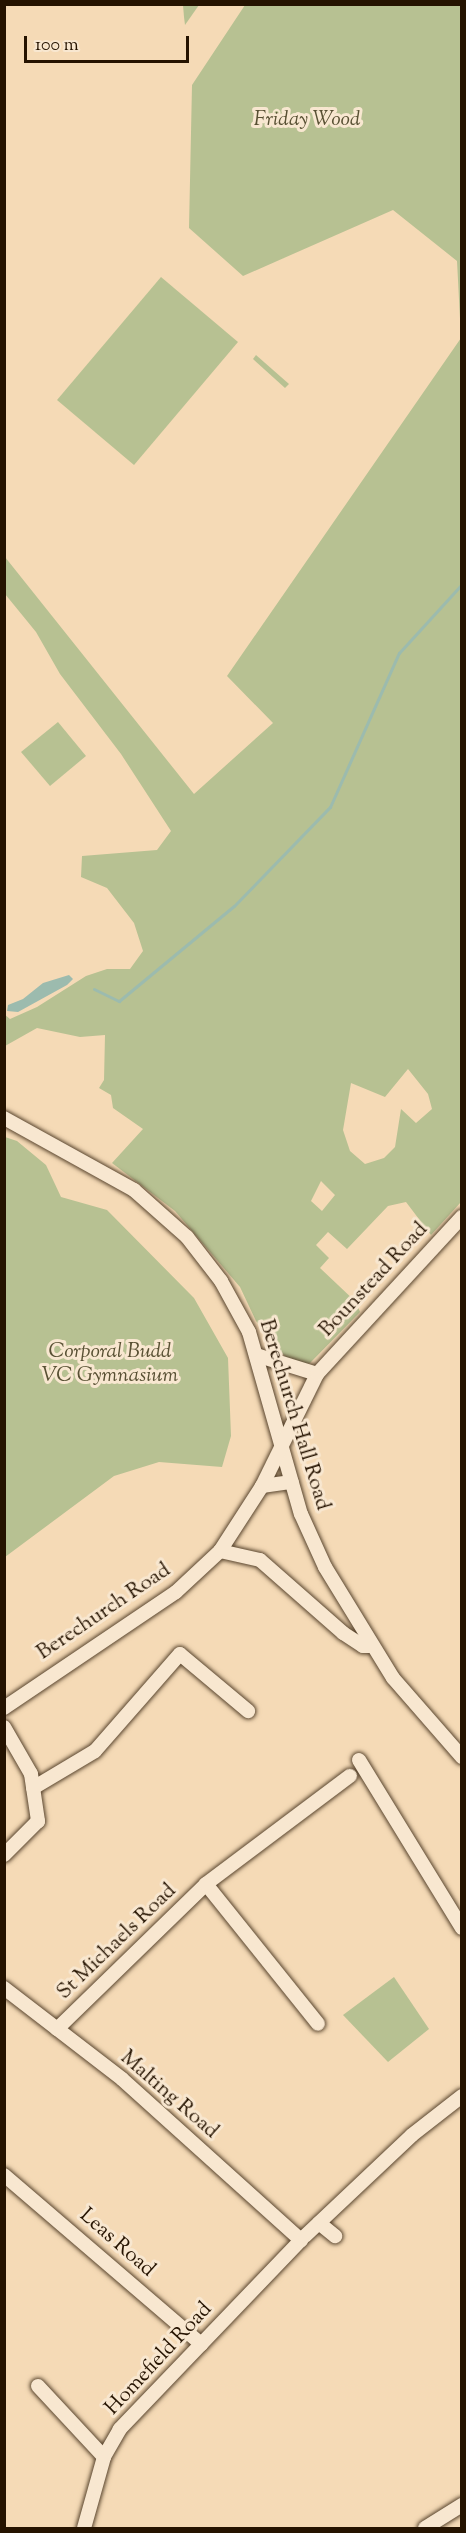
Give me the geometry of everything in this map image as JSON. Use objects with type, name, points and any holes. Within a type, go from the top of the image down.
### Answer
[{"type":"street","name":"Berechurch Hall Road","points":[[4,1118],[95,1166],[159,1209],[221,1281],[249,1332],[280,1447],[321,1558],[370,1646],[393,1678],[462,1757]]},
{"type":"street","name":"Bounstead Road","points":[[280,1447],[317,1374],[462,1217]]},
{"type":"street","points":[[255,1354],[317,1374]]},
{"type":"street","name":"Berechurch Road","points":[[4,1708],[176,1592],[220,1551],[262,1486],[280,1447]]},
{"type":"street","points":[[262,1486],[292,1482]]},
{"type":"street","points":[[220,1551],[260,1560],[344,1633],[363,1647],[370,1646]]},
{"type":"street","points":[[33,1788],[95,1751],[180,1654],[248,1711]]},
{"type":"street","points":[[4,1727],[31,1774],[38,1821],[4,1855]]},
{"type":"street","points":[[359,1760],[410,1849],[462,1928]]},
{"type":"street","name":"St Michaels Road","points":[[57,2029],[206,1884],[350,1776]]},
{"type":"street","name":"St Michaels Road","points":[[206,1884],[318,2024]]},
{"type":"street","name":"Malting Road","points":[[4,1988],[122,2079],[303,2238]]},
{"type":"street","name":"Homefield Road","points":[[84,2529],[104,2457],[120,2429],[303,2238],[412,2135],[462,2096]]},
{"type":"street","name":"Leas Road","points":[[4,2175],[201,2344]]},
{"type":"street","points":[[319,2223],[335,2236]]},
{"type":"street","points":[[38,2386],[104,2457]]},
{"type":"street","points":[[425,2529],[462,2505]]},
{"type":"green space","points":[[183,5],[199,5],[185,25],[184,17]]},
{"type":"green space","name":"Friday Wood","points":[[245,5],[461,5],[461,338],[457,261],[393,210],[243,276],[189,228],[192,85]]},
{"type":"green space","points":[[161,277],[238,342],[134,465],[57,400]]},
{"type":"green space","points":[[461,338],[461,1202],[431,1235],[406,1202],[388,1206],[347,1249],[328,1232],[316,1245],[329,1258],[320,1268],[356,1302],[360,1312],[310,1363],[300,1366],[292,1364],[275,1345],[256,1321],[240,1287],[175,1211],[112,1163],[143,1129],[113,1108],[111,1095],[99,1088],[104,1080],[105,1035],[80,1037],[37,1028],[5,1046],[4,1014],[10,1019],[37,1007],[86,976],[107,969],[130,969],[143,951],[134,923],[107,888],[81,877],[82,856],[157,850],[171,831],[121,754],[60,674],[36,632],[5,594],[5,557],[194,794],[273,723],[227,676]],"holes":[[[408,1069],[428,1094],[432,1109],[416,1123],[401,1109],[395,1147],[384,1158],[365,1164],[350,1151],[343,1130],[351,1083],[385,1097]],[[321,1181],[335,1195],[322,1211],[311,1201]]]},
{"type":"green space","points":[[256,355],[289,384],[285,388],[253,359]]},
{"type":"green space","points":[[58,722],[86,756],[50,786],[21,752]]},
{"type":"green space","name":"Corporal Budd VC Gymnasium","points":[[5,1137],[17,1141],[46,1165],[61,1197],[107,1210],[194,1298],[228,1358],[231,1436],[222,1467],[159,1462],[114,1476],[5,1557]]},
{"type":"green space","points":[[394,1977],[429,2029],[388,2062],[343,2015]]},
{"type":"shaded area","points":[[69,975],[73,979],[67,985],[18,1012],[7,1011],[8,1005],[23,999],[43,983]]},
{"type":"waterway","points":[[94,989],[119,1001],[234,906],[330,807],[399,653],[462,584]]}]
